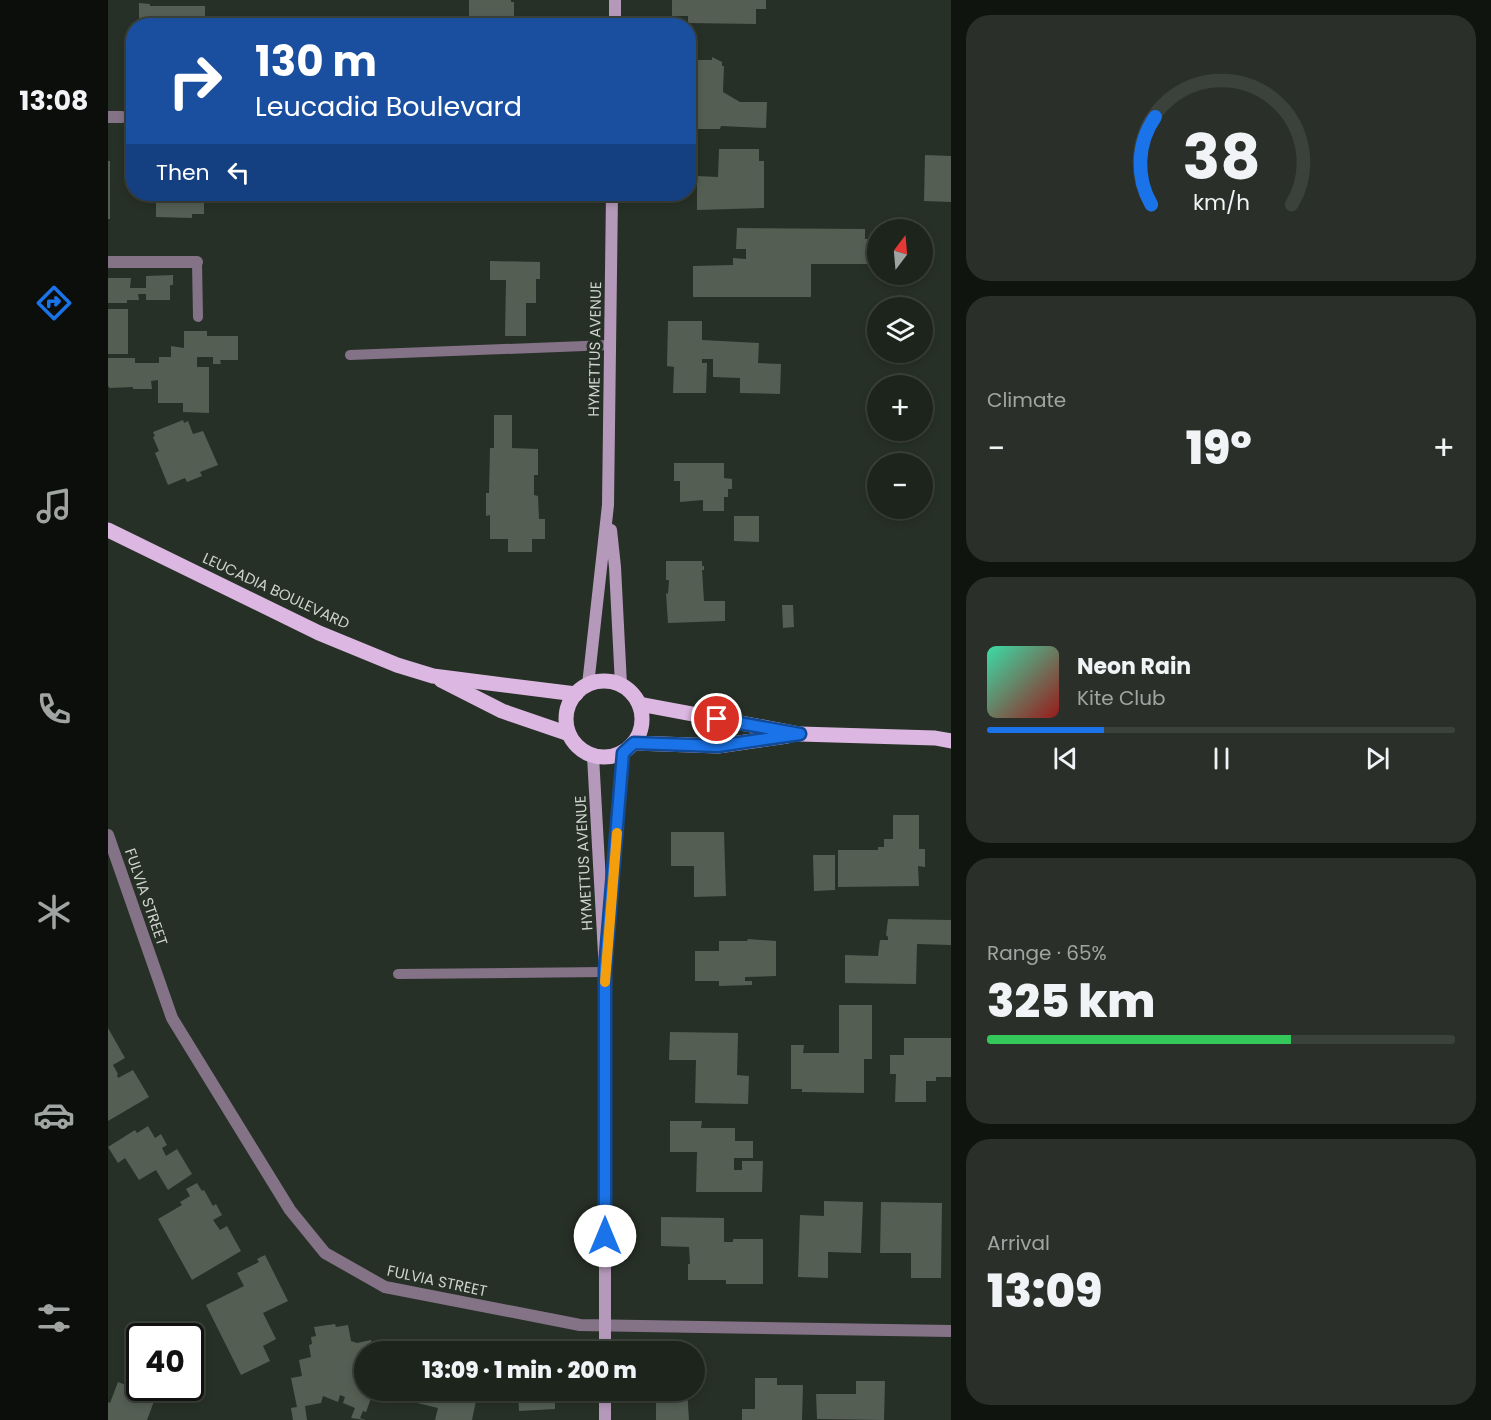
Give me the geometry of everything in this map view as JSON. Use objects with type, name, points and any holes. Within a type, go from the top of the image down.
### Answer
[{"type":"main road","name":"LEUCADIA BOULEVARD","points":[[108,530],[319,633],[397,665],[433,675],[582,689]]},
{"type":"main road","name":"LEUCADIA BOULEVARD","points":[[433,675],[502,711],[569,734]]},
{"type":"main road","points":[[629,748],[641,730],[643,716],[633,694],[621,685],[604,681],[582,689],[567,713],[569,734],[579,748],[592,756],[608,757],[629,748],[718,746],[800,734]]},
{"type":"main road","points":[[639,704],[800,734],[935,738],[951,741]]},
{"type":"main road","points":[[935,738],[951,734]]},
{"type":"street","points":[[615,0],[615,18]]},
{"type":"street","points":[[108,117],[122,117]]},
{"type":"street","name":"HYMETTUS AVENUE","points":[[612,201],[608,505],[615,567],[621,685]]},
{"type":"street","points":[[108,262],[197,262]]},
{"type":"street","name":"HYMETTUS AVENUE","points":[[582,689],[608,505]]},
{"type":"street","name":"HYMETTUS AVENUE","points":[[605,970],[629,748]]},
{"type":"street","name":"HYMETTUS AVENUE","points":[[592,756],[605,970],[605,1341]]},
{"type":"street","name":"FULVIA STREET","points":[[108,835],[172,1018],[290,1210],[325,1253],[385,1287],[580,1325],[951,1331]]},
{"type":"street","points":[[605,1401],[605,1420]]},
{"type":"lane","points":[[197,262],[198,317]]},
{"type":"lane","points":[[350,355],[610,345]]},
{"type":"lane","points":[[398,974],[605,970]]},
{"type":"building","points":[[469,0],[511,0],[514,2],[514,18],[469,18]]},
{"type":"building","points":[[672,0],[766,0],[766,9],[756,9],[756,24],[696,23],[696,18],[672,16]]},
{"type":"building","points":[[139,3],[150,4],[150,6],[205,6],[205,18],[139,18]]},
{"type":"building","points":[[712,57],[722,62],[724,66],[723,92],[740,102],[767,102],[766,128],[721,126],[720,129],[698,129],[696,60],[712,60]]},
{"type":"building","points":[[719,149],[759,149],[759,161],[764,161],[764,208],[697,210],[697,176],[718,177]]},
{"type":"building","points":[[925,155],[951,156],[951,202],[924,201]]},
{"type":"building","points":[[108,161],[110,161],[110,219],[108,219]]},
{"type":"building","points":[[156,201],[204,201],[204,214],[192,214],[192,218],[156,217]]},
{"type":"building","points":[[737,228],[865,229],[867,264],[811,264],[811,297],[693,297],[693,266],[733,265],[733,258],[746,259],[746,249],[736,249]]},
{"type":"building","points":[[490,261],[540,262],[540,279],[536,279],[536,303],[526,303],[526,336],[505,336],[506,280],[490,280]]},
{"type":"building","points":[[173,275],[170,300],[146,300],[146,294],[138,294],[139,300],[127,300],[127,303],[108,303],[108,278],[131,278],[130,288],[146,288],[146,276]]},
{"type":"building","points":[[108,309],[128,309],[128,354],[108,354]]},
{"type":"building","points":[[668,321],[702,321],[702,340],[759,343],[758,363],[781,364],[780,394],[740,393],[740,378],[713,377],[713,359],[702,359],[702,363],[707,363],[706,393],[673,393],[674,367],[667,366]]},
{"type":"building","points":[[184,331],[207,331],[207,336],[238,336],[238,360],[220,360],[221,364],[213,364],[213,357],[197,357],[197,367],[209,367],[209,413],[183,412],[183,403],[158,403],[158,380],[151,381],[152,389],[110,388],[108,386],[108,358],[135,358],[135,363],[159,363],[159,357],[171,357],[171,346],[184,348]]},
{"type":"building","points":[[494,415],[512,415],[512,448],[538,449],[538,475],[534,475],[534,495],[538,496],[539,519],[545,519],[545,539],[532,539],[532,552],[508,552],[508,539],[490,539],[490,515],[486,516],[486,493],[489,493],[490,448],[494,448]]},
{"type":"building","points":[[183,420],[184,423],[188,421],[193,434],[203,431],[218,465],[200,472],[202,476],[187,482],[185,478],[168,485],[155,453],[159,451],[153,432]]},
{"type":"building","points":[[674,463],[724,463],[724,478],[732,479],[732,489],[728,489],[728,497],[724,497],[724,511],[703,511],[703,500],[680,502],[680,481],[674,481]]},
{"type":"building","points":[[734,516],[759,516],[759,542],[734,541]]},
{"type":"building","points":[[666,561],[702,561],[704,601],[725,601],[725,621],[668,623],[666,593],[668,594],[669,580],[666,580]]},
{"type":"building","points":[[782,605],[793,605],[794,627],[783,628]]},
{"type":"building","points":[[893,815],[919,815],[919,849],[925,849],[925,867],[918,866],[919,886],[838,887],[838,850],[878,850],[878,847],[884,847],[884,839],[893,839]]},
{"type":"building","points":[[671,832],[724,832],[726,896],[694,897],[694,866],[671,866]]},
{"type":"building","points":[[813,855],[835,855],[835,890],[814,891]]},
{"type":"building","points":[[888,919],[951,920],[951,945],[917,944],[916,984],[845,983],[845,955],[878,956],[880,940],[888,940],[886,935]]},
{"type":"building","points":[[748,939],[776,941],[776,976],[745,977],[745,981],[752,981],[752,985],[719,986],[719,981],[695,981],[695,951],[719,951],[719,941],[747,941]]},
{"type":"building","points":[[839,1005],[872,1005],[872,1059],[864,1059],[864,1093],[802,1092],[802,1089],[791,1089],[791,1045],[804,1045],[803,1053],[839,1053]]},
{"type":"building","points":[[108,1028],[125,1058],[113,1065],[118,1078],[133,1070],[149,1097],[108,1121]]},
{"type":"building","points":[[670,1032],[738,1033],[737,1075],[749,1076],[748,1104],[695,1103],[696,1060],[669,1060]]},
{"type":"building","points":[[904,1038],[951,1038],[951,1077],[936,1077],[936,1081],[926,1081],[926,1102],[895,1102],[896,1074],[890,1074],[890,1055],[904,1055]]},
{"type":"building","points":[[670,1121],[702,1121],[701,1128],[735,1128],[735,1141],[753,1141],[753,1158],[734,1158],[734,1170],[742,1170],[742,1161],[763,1161],[762,1192],[696,1192],[697,1152],[670,1152]]},
{"type":"building","points":[[148,1126],[155,1138],[161,1134],[167,1145],[162,1148],[166,1156],[177,1149],[192,1174],[168,1190],[156,1170],[139,1180],[125,1158],[118,1163],[108,1147],[135,1130],[137,1133]]},
{"type":"building","points":[[197,1183],[213,1206],[216,1204],[222,1215],[213,1220],[220,1230],[227,1226],[241,1251],[192,1280],[158,1219],[182,1205],[180,1202],[190,1196],[186,1189]]},
{"type":"building","points":[[824,1201],[863,1202],[861,1253],[828,1252],[828,1278],[798,1277],[800,1215],[824,1216]]},
{"type":"building","points":[[881,1202],[942,1203],[941,1278],[911,1278],[911,1253],[880,1253]]},
{"type":"building","points":[[661,1217],[724,1218],[724,1242],[733,1242],[733,1239],[763,1239],[763,1284],[726,1284],[726,1280],[688,1280],[689,1247],[661,1246]]},
{"type":"building","points":[[265,1255],[288,1301],[263,1313],[276,1339],[263,1346],[270,1361],[241,1375],[206,1305],[244,1286],[237,1273],[259,1262],[257,1259]]},
{"type":"building","points":[[348,1325],[351,1341],[354,1342],[354,1401],[370,1401],[366,1412],[363,1411],[360,1418],[366,1420],[351,1418],[355,1408],[343,1403],[345,1397],[340,1395],[338,1402],[323,1396],[321,1403],[305,1406],[307,1420],[293,1420],[291,1408],[297,1407],[291,1378],[302,1376],[299,1360],[311,1357],[309,1345],[312,1344],[311,1337],[316,1336],[314,1327]]},
{"type":"building","points":[[755,1378],[777,1378],[777,1385],[803,1385],[802,1420],[742,1420],[742,1409],[755,1409]]},
{"type":"building","points":[[856,1381],[885,1381],[884,1420],[817,1419],[816,1394],[856,1394]]},
{"type":"building","points":[[118,1382],[126,1385],[126,1401],[154,1401],[147,1420],[108,1420],[108,1402],[110,1403]]},
{"type":"building","points":[[417,1401],[476,1401],[472,1420],[435,1420],[438,1408],[417,1403]]},
{"type":"building","points":[[518,1401],[555,1401],[555,1409],[519,1411]]},
{"type":"building","points":[[656,1401],[688,1401],[689,1420],[656,1420]]},
{"type":"slow traffic","points":[[605,982],[617,833]]},
{"type":"route","points":[[605,1236],[605,969],[623,753],[634,743],[718,746],[800,734],[717,719]]}]
